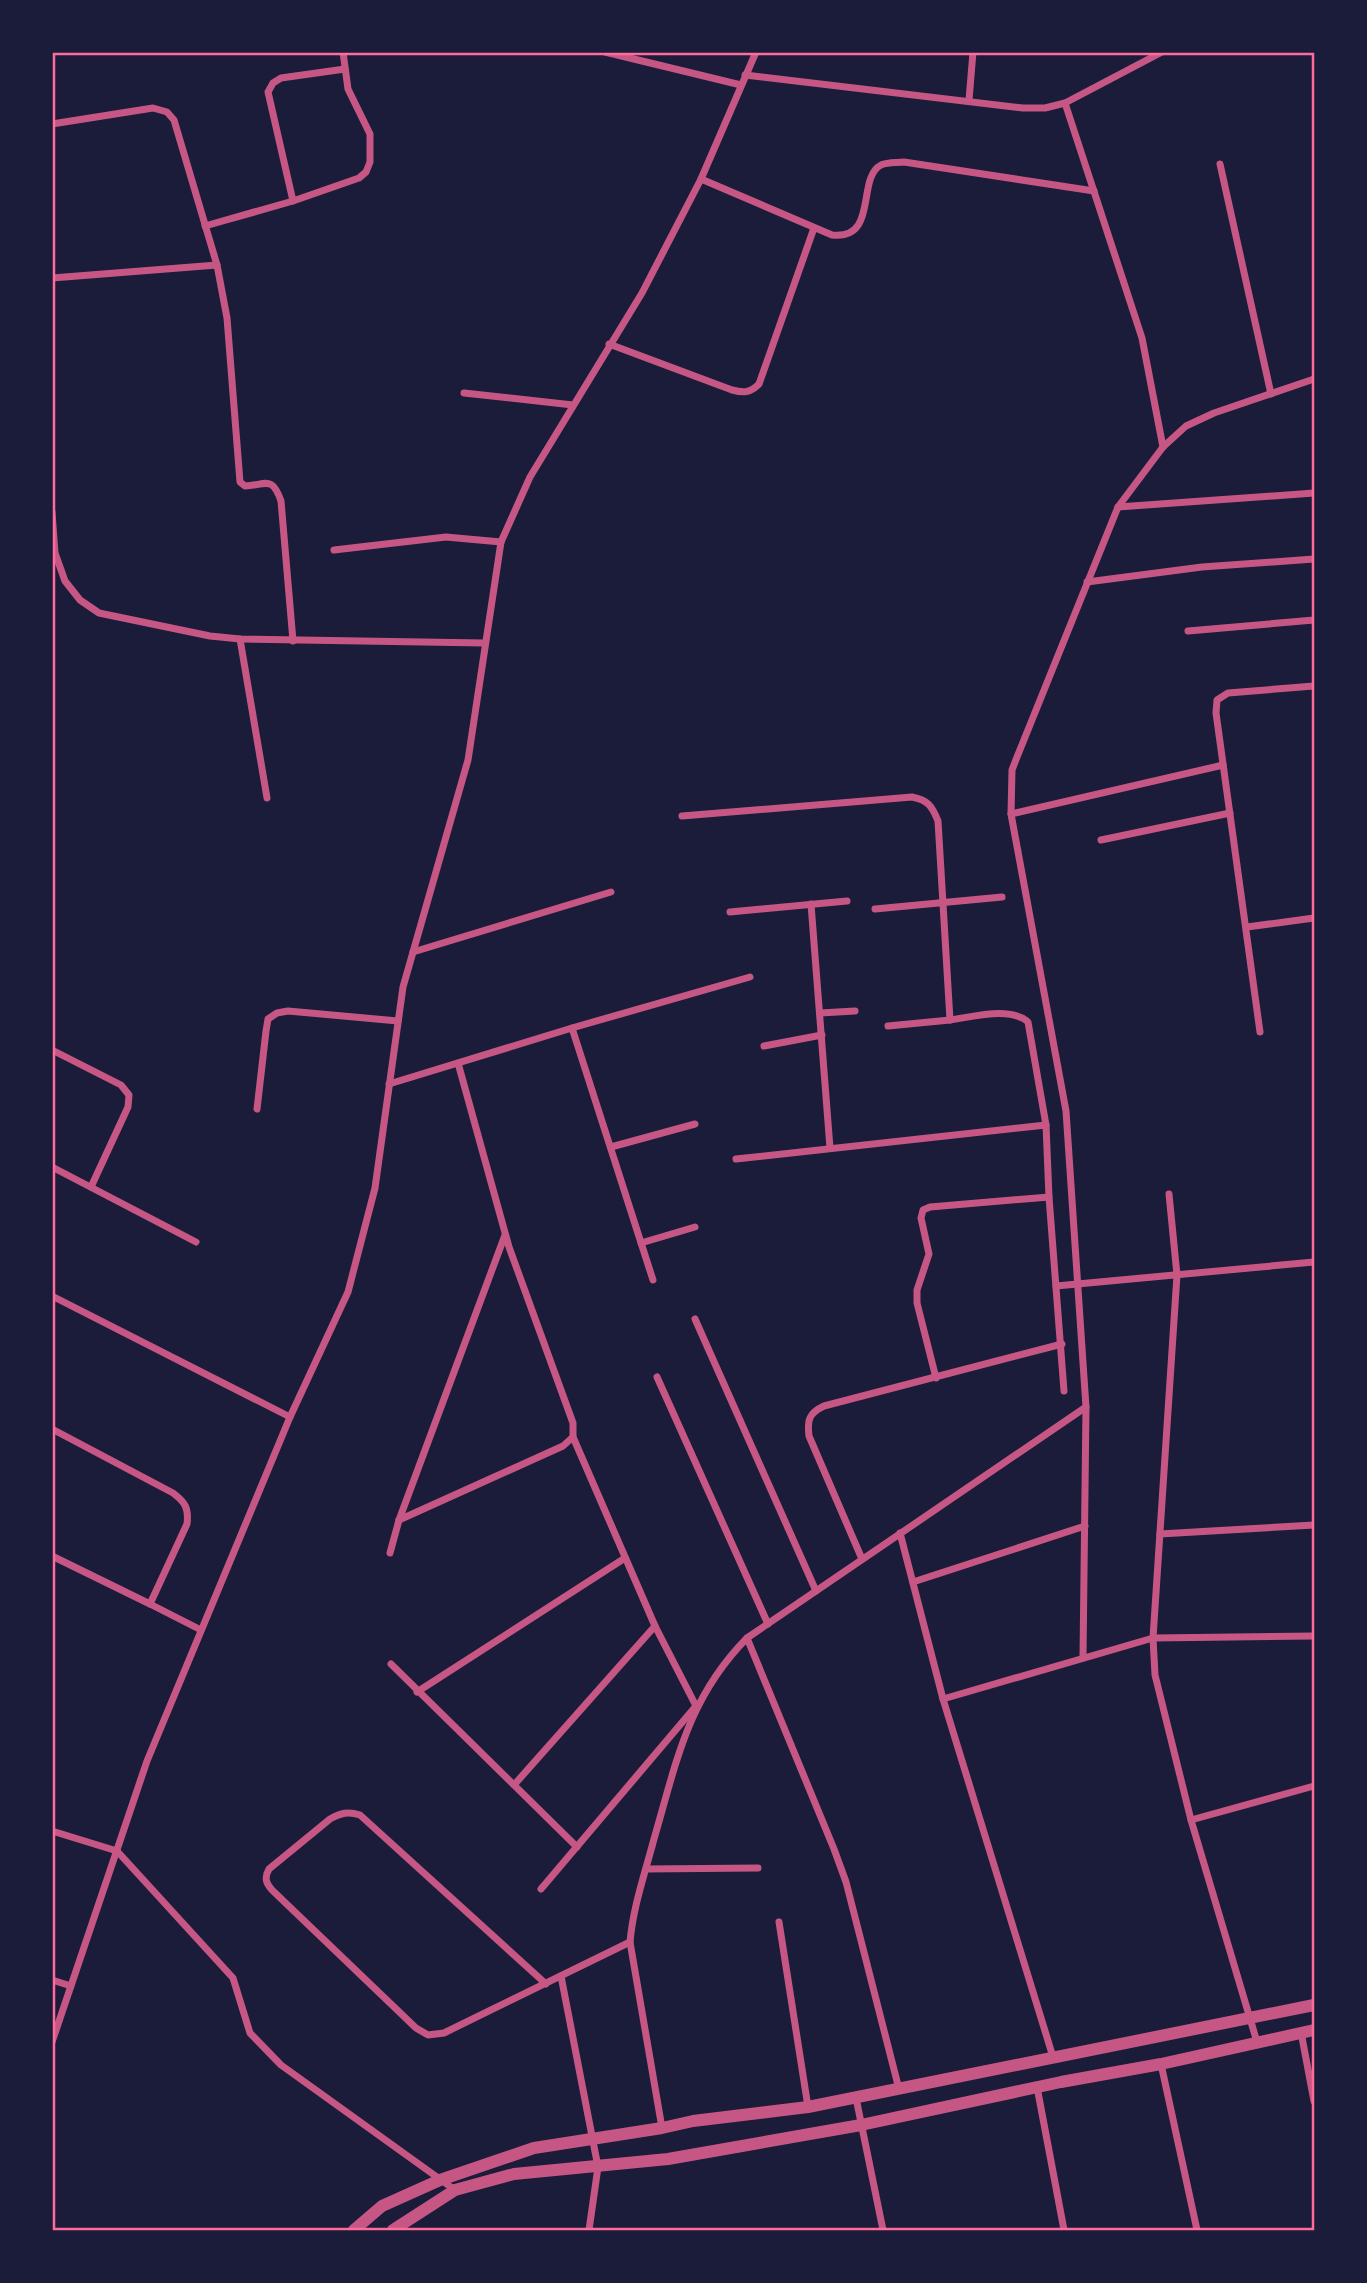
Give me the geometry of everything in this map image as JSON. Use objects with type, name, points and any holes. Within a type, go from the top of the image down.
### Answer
[{"type":"street","points":[[205,226],[293,201],[359,178],[366,172],[370,162],[370,134],[352,101],[343,52]]},
{"type":"street","points":[[604,52],[741,85]]},
{"type":"street","points":[[52,2042],[147,1761],[290,1417],[348,1292],[375,1188],[403,987],[468,760],[501,542],[530,477],[642,293],[701,179],[756,52]]},
{"type":"street","points":[[969,100],[973,52]]},
{"type":"street","points":[[745,75],[1023,108],[1045,108],[1065,103],[1162,52]]},
{"type":"street","points":[[293,201],[268,92],[272,83],[281,78],[345,69]]},
{"type":"street","points":[[1065,103],[1142,338],[1163,447]]},
{"type":"street","points":[[52,124],[153,108],[167,112],[174,120],[217,265],[227,318],[240,482],[245,486],[272,483],[281,501],[293,640]]},
{"type":"street","points":[[701,179],[814,228],[832,235],[844,236],[852,232],[860,222],[874,172],[891,163],[904,162],[1094,191]]},
{"type":"street","points":[[1220,164],[1271,394]]},
{"type":"street","points":[[609,344],[732,390],[743,393],[752,390],[759,384],[814,228]]},
{"type":"street","points":[[52,278],[217,265]]},
{"type":"street","points":[[1083,1658],[1086,1406],[1066,1111],[1011,814],[1012,770],[1118,507],[1163,447],[1186,426],[1214,413],[1314,379]]},
{"type":"street","points":[[464,393],[573,405]]},
{"type":"street","points":[[1118,507],[1314,493]]},
{"type":"street","points":[[52,512],[55,553],[65,581],[80,600],[99,613],[210,636],[240,639],[484,643]]},
{"type":"street","points":[[334,550],[446,537],[501,542]]},
{"type":"street","points":[[1087,582],[1202,567],[1314,559]]},
{"type":"street","points":[[52,581],[65,581]]},
{"type":"street","points":[[1188,631],[1314,620]]},
{"type":"street","points":[[240,639],[267,798]]},
{"type":"street","points":[[1260,1032],[1216,713],[1217,700],[1228,693],[1314,685]]},
{"type":"street","points":[[1011,814],[1223,765]]},
{"type":"street","points":[[682,816],[912,797],[923,799],[932,806],[937,821],[950,1020]]},
{"type":"street","points":[[1101,841],[1230,813]]},
{"type":"street","points":[[413,952],[611,892]]},
{"type":"street","points":[[875,909],[1002,897]]},
{"type":"street","points":[[730,912],[847,901]]},
{"type":"street","points":[[811,904],[830,1148]]},
{"type":"street","points":[[1247,927],[1314,918]]},
{"type":"street","points":[[389,1084],[750,977]]},
{"type":"street","points":[[257,1109],[268,1019],[276,1013],[288,1011],[398,1021]]},
{"type":"street","points":[[820,1013],[855,1011]]},
{"type":"street","points":[[888,1026],[1010,1013],[1021,1016],[1028,1022],[1046,1125],[1064,1391]]},
{"type":"street","points":[[572,1028],[653,1280]]},
{"type":"street","points":[[764,1046],[822,1035]]},
{"type":"street","points":[[52,1050],[121,1085],[129,1095],[128,1107],[91,1187]]},
{"type":"street","points":[[458,1063],[505,1234],[573,1423],[573,1437],[655,1626],[696,1706],[680,1746],[632,1918],[630,1942],[662,2128]]},
{"type":"street","points":[[611,1147],[695,1124]]},
{"type":"street","points":[[736,1159],[1046,1125]]},
{"type":"street","points":[[52,1167],[197,1242]]},
{"type":"street","points":[[1169,1194],[1178,1275],[1153,1638],[1155,1675],[1191,1820],[1257,2042]]},
{"type":"street","points":[[936,1378],[917,1303],[917,1290],[929,1254],[921,1218],[923,1210],[930,1207],[1049,1197]]},
{"type":"street","points":[[641,1243],[695,1227]]},
{"type":"street","points":[[390,1553],[399,1520],[505,1234]]},
{"type":"street","points":[[1056,1286],[1314,1262]]},
{"type":"street","points":[[52,1296],[290,1417]]},
{"type":"street","points":[[695,1319],[816,1591]]},
{"type":"street","points":[[862,1559],[809,1436],[808,1422],[813,1412],[824,1406],[1062,1344]]},
{"type":"street","points":[[657,1377],[768,1624]]},
{"type":"street","points":[[541,1889],[696,1706],[726,1659],[747,1638],[1086,1406]]},
{"type":"street","points":[[52,1429],[173,1493],[183,1501],[188,1512],[187,1524],[150,1604]]},
{"type":"street","points":[[399,1520],[563,1446],[573,1437]]},
{"type":"street","points":[[1160,1534],[1314,1525]]},
{"type":"street","points":[[913,1582],[1085,1526]]},
{"type":"street","points":[[901,1533],[943,1699],[1053,2057]]},
{"type":"street","points":[[52,1556],[201,1630]]},
{"type":"street","points":[[417,1692],[625,1558]]},
{"type":"street","points":[[514,1785],[655,1626]]},
{"type":"street","points":[[943,1699],[1153,1638],[1314,1636]]},
{"type":"street","points":[[747,1638],[846,1882],[899,2089]]},
{"type":"street","points":[[391,1664],[577,1847]]},
{"type":"street","points":[[1191,1820],[1314,1786]]},
{"type":"street","points":[[546,1984],[360,1815],[341,1813],[330,1819],[269,1869],[265,1876],[272,1891],[416,2028],[428,2035],[444,2034],[546,1984],[630,1942]]},
{"type":"street","points":[[52,1831],[117,1851],[233,1978],[250,2033],[281,2066],[455,2190]]},
{"type":"street","points":[[646,1869],[758,1868]]},
{"type":"street","points":[[779,1922],[808,2107]]},
{"type":"street","points":[[561,1976],[598,2167],[589,2231]]},
{"type":"street","points":[[52,1980],[71,1986]]},
{"type":"street","points":[[354,2231],[382,2206],[440,2179],[534,2147],[693,2121],[808,2107],[1314,2005]]},
{"type":"street","points":[[393,2231],[455,2190],[514,2174],[668,2159],[862,2125],[1314,2030]]},
{"type":"street","points":[[1301,2032],[1314,2101]]},
{"type":"street","points":[[1161,2064],[1197,2231]]},
{"type":"street","points":[[1037,2087],[1064,2231]]},
{"type":"street","points":[[856,2098],[883,2231]]}]
